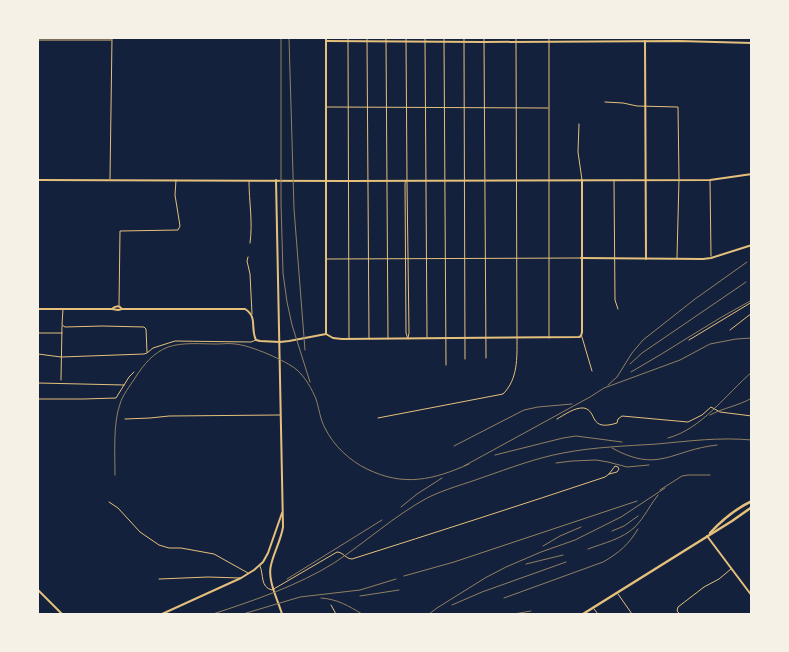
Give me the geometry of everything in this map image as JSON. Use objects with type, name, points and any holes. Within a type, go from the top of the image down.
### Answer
[{"type":"main road","points":[[326,38],[326,334]]},
{"type":"main road","points":[[645,39],[646,258]]},
{"type":"main road","points":[[326,41],[549,42],[679,39],[752,43]]},
{"type":"main road","points":[[38,180],[710,180],[752,174]]},
{"type":"main road","points":[[276,180],[283,527],[271,565],[271,580],[282,614]]},
{"type":"main road","points":[[38,309],[244,309],[252,315],[253,333],[256,340],[260,341],[280,342],[326,334],[333,338],[349,339],[577,338],[581,336],[582,180]]},
{"type":"main road","points":[[582,258],[703,259],[752,245]]},
{"type":"main road","points":[[112,309],[116,306],[122,308]]},
{"type":"main road","points":[[707,536],[728,515],[752,501]]},
{"type":"main road","points":[[583,614],[752,507]]},
{"type":"main road","points":[[162,614],[241,578],[260,566],[268,553],[283,509]]},
{"type":"main road","points":[[737,509],[739,514],[742,514]]},
{"type":"main road","points":[[728,515],[732,521]]},
{"type":"main road","points":[[276,531],[281,531],[282,534]]},
{"type":"main road","points":[[707,536],[752,596]]},
{"type":"main road","points":[[38,590],[62,614]]},
{"type":"street","points":[[348,38],[349,339]]},
{"type":"street","points":[[368,38],[369,339]]},
{"type":"street","points":[[386,38],[388,339]]},
{"type":"street","points":[[406,38],[405,259],[406,333],[408,339]]},
{"type":"street","points":[[425,38],[427,339]]},
{"type":"street","points":[[444,38],[446,365]]},
{"type":"street","points":[[464,38],[465,359]]},
{"type":"street","points":[[484,38],[486,358]]},
{"type":"street","points":[[378,418],[503,394],[513,378],[517,338],[516,38]]},
{"type":"street","points":[[549,38],[549,338]]},
{"type":"street","points":[[38,40],[112,39],[110,180]]},
{"type":"street","points":[[606,102],[638,106],[678,107],[677,259]]},
{"type":"street","points":[[326,107],[549,108]]},
{"type":"street","points":[[578,124],[578,152],[582,180]]},
{"type":"street","points":[[119,306],[120,232],[178,230],[180,226],[175,195],[176,180]]},
{"type":"street","points":[[249,180],[250,243]]},
{"type":"street","points":[[406,180],[408,184],[408,339]]},
{"type":"street","points":[[614,180],[614,300],[618,309]]},
{"type":"street","points":[[710,180],[711,258]]},
{"type":"street","points":[[248,257],[252,315]]},
{"type":"street","points":[[327,259],[582,258]]},
{"type":"street","points":[[689,340],[752,302]]},
{"type":"street","points":[[60,380],[63,309]]},
{"type":"street","points":[[730,330],[752,313]]},
{"type":"street","points":[[62,325],[65,327],[144,327],[146,329],[147,353]]},
{"type":"street","points":[[38,333],[62,333]]},
{"type":"street","points":[[581,336],[592,371]]},
{"type":"street","points":[[38,354],[61,357],[144,354],[153,348],[175,341],[251,342],[256,340]]},
{"type":"street","points":[[38,398],[114,398],[118,396],[134,372]]},
{"type":"street","points":[[38,383],[124,385]]},
{"type":"street","points":[[557,419],[573,410],[581,408],[588,410],[595,421],[603,426],[617,423],[618,419],[622,416],[688,422],[702,415],[711,407],[720,412],[752,416]]},
{"type":"street","points":[[126,419],[169,416],[281,416]]},
{"type":"street","points":[[260,566],[265,586],[267,589],[272,590],[337,552],[352,559],[541,499],[609,474]]},
{"type":"street","points":[[109,502],[118,508],[140,532],[160,545],[214,554],[249,574]]},
{"type":"street","points":[[680,614],[677,611],[678,607],[731,569]]},
{"type":"street","points":[[159,579],[241,578]]},
{"type":"street","points":[[617,593],[632,614]]},
{"type":"street","points":[[331,605],[336,614]]},
{"type":"street","points":[[593,608],[598,614]]},
{"type":"railway","points":[[281,38],[283,273],[292,325],[310,382]]},
{"type":"railway","points":[[289,38],[294,209],[305,350]]},
{"type":"railway","points":[[608,385],[617,377],[632,353],[643,340],[695,299],[747,262]]},
{"type":"railway","points":[[630,364],[642,353],[746,282]]},
{"type":"railway","points":[[631,372],[752,300]]},
{"type":"railway","points":[[464,466],[604,388],[680,360],[710,344],[752,338]]},
{"type":"railway","points":[[115,475],[116,420],[125,393],[149,359],[168,347],[180,344],[242,345],[268,354],[292,366],[303,376],[310,387],[316,399],[323,425],[337,446],[361,466],[381,475],[406,480],[418,479],[443,474],[469,464]]},
{"type":"railway","points":[[668,438],[692,427],[703,419],[752,372]]},
{"type":"railway","points":[[710,415],[752,398]]},
{"type":"railway","points":[[454,446],[524,410],[572,404]]},
{"type":"railway","points":[[495,455],[576,436],[622,442]]},
{"type":"railway","points":[[213,614],[275,592],[320,571],[427,498],[523,463],[563,453],[598,448],[704,440],[752,440]]},
{"type":"railway","points":[[612,448],[628,456],[654,460],[717,445]]},
{"type":"railway","points":[[556,463],[596,460],[627,467],[649,465]]},
{"type":"railway","points":[[660,490],[682,476],[710,475]]},
{"type":"railway","points":[[401,507],[442,478]]},
{"type":"railway","points":[[429,614],[485,578],[541,552],[575,540],[621,517],[665,488]]},
{"type":"railway","points":[[588,549],[613,540],[630,531],[641,520],[658,495]]},
{"type":"railway","points":[[404,576],[454,562],[637,501]]},
{"type":"railway","points":[[612,531],[624,526],[638,516]]},
{"type":"railway","points":[[287,579],[382,520]]},
{"type":"railway","points":[[543,546],[581,527]]},
{"type":"railway","points":[[504,598],[603,562],[623,548],[638,529]]},
{"type":"railway","points":[[526,564],[563,555]]},
{"type":"railway","points":[[452,605],[482,592],[566,562]]},
{"type":"railway","points":[[243,614],[300,597],[360,590],[396,579]]},
{"type":"railway","points":[[360,596],[399,590]]},
{"type":"railway","points":[[321,598],[338,601],[362,614]]},
{"type":"railway","points":[[514,614],[531,611]]}]
